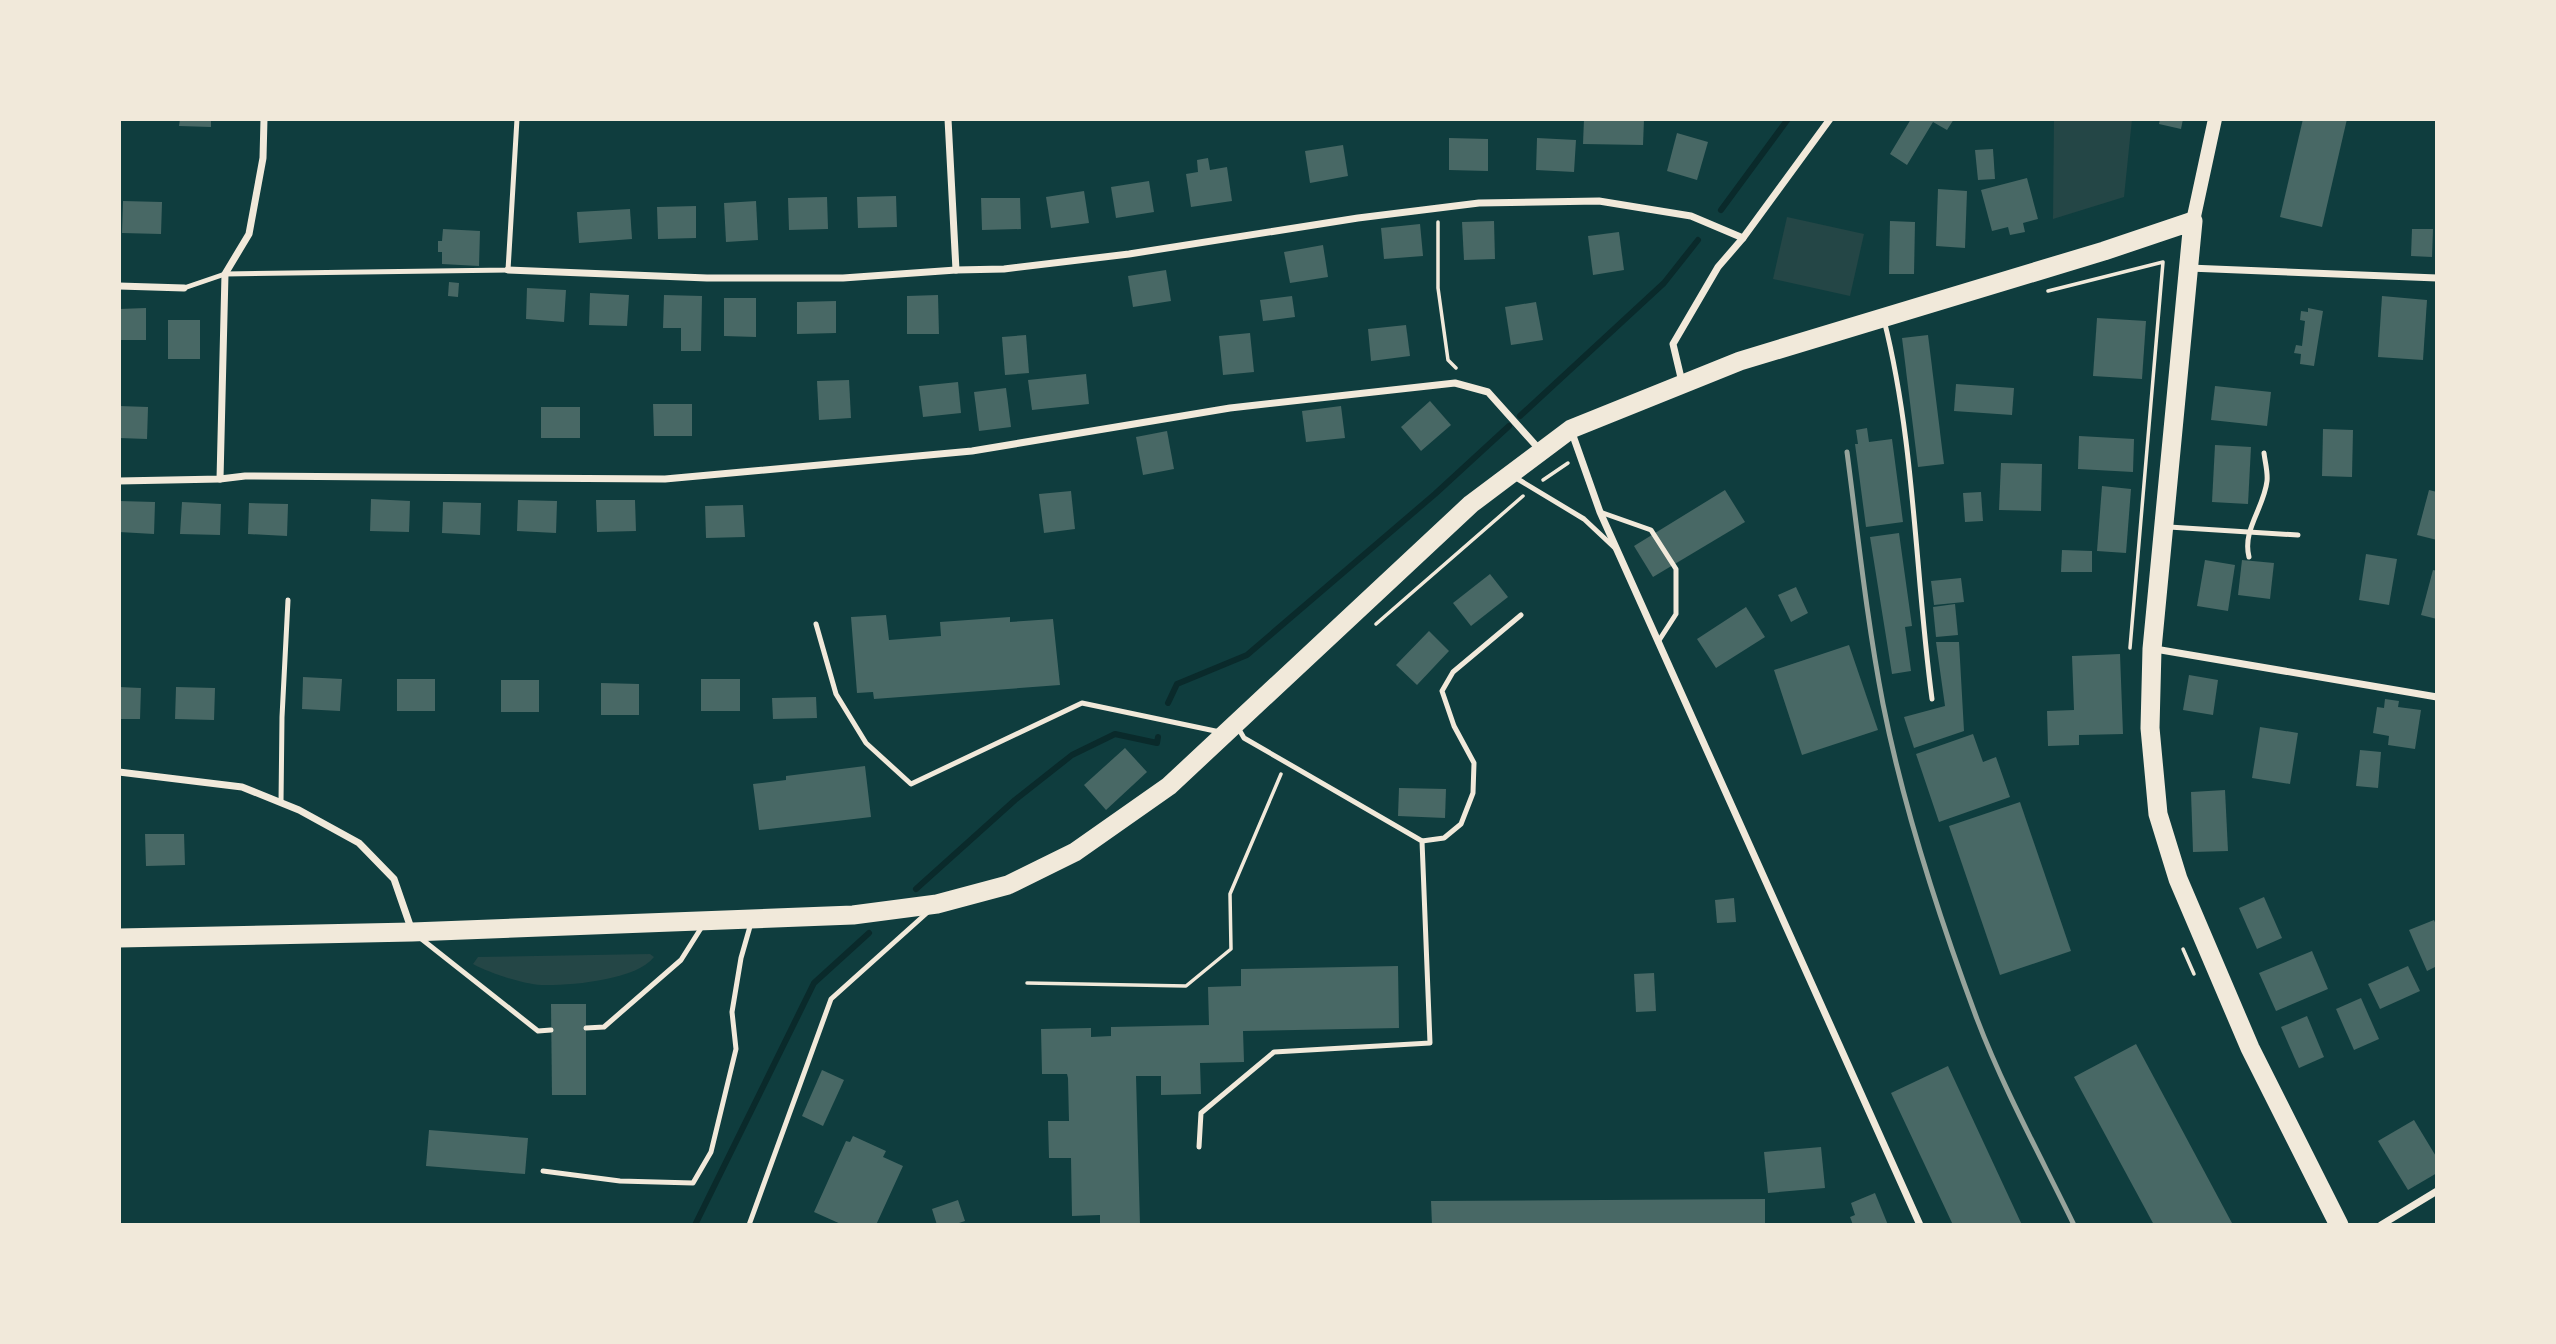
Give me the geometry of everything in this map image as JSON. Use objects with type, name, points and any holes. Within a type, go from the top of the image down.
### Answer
[{"type":"highway","points":[[119,938],[412,932],[853,915],[937,904],[1008,885],[1075,852],[1169,786],[1471,503],[1571,429],[1740,361],[2104,251],[2193,221],[2152,649],[2150,728],[2158,814],[2178,879],[2250,1048],[2339,1225]]},
{"type":"main road","points":[[2193,221],[2215,119]]},
{"type":"street","points":[[220,480],[225,274],[248,234],[263,158],[264,119]]},
{"type":"street","points":[[948,119],[956,270]]},
{"type":"street","points":[[1683,384],[1673,344],[1718,267],[1743,239],[1830,119]]},
{"type":"street","points":[[508,270],[707,278],[843,278],[1004,269],[1129,254],[1358,218],[1479,203],[1599,201],[1691,216],[1743,239]]},
{"type":"street","points":[[2187,267],[2437,278]]},
{"type":"street","points":[[119,286],[184,288]]},
{"type":"street","points":[[119,481],[220,480],[245,476],[664,479],[972,451],[1230,408],[1455,383],[1488,392],[1540,450]]},
{"type":"street","points":[[1571,429],[1600,512],[1920,1225]]},
{"type":"street","points":[[2152,649],[2437,696]]},
{"type":"street","points":[[119,772],[242,787],[299,810],[359,843],[394,879],[412,932]]},
{"type":"street","points":[[2381,1225],[2437,1191]]},
{"type":"lane","points":[[184,288],[225,274],[508,270],[517,119]]},
{"type":"lane","points":[[1883,316],[1907,453],[1921,620],[1931,699]]},
{"type":"lane","points":[[2249,557],[2245,544],[2260,508],[2267,479],[2264,453]]},
{"type":"lane","points":[[1509,474],[1584,519],[1618,551]]},
{"type":"lane","points":[[1600,512],[1651,530],[1676,569],[1676,614],[1658,642]]},
{"type":"lane","points":[[2162,526],[2298,535]]},
{"type":"lane","points":[[281,803],[288,600]]},
{"type":"lane","points":[[816,624],[836,694],[866,743],[911,784],[1082,703],[1231,729],[1422,841],[1444,838],[1461,824],[1473,793],[1474,763],[1454,726],[1442,691],[1453,672],[1521,615]]},
{"type":"lane","points":[[1199,1147],[1201,1113],[1274,1052],[1430,1043],[1422,841]]},
{"type":"lane","points":[[749,1225],[831,999],[937,904]]},
{"type":"lane","points":[[543,1171],[630,1182],[693,1183],[711,1152],[736,1049],[732,1012],[741,958],[753,917]]},
{"type":"lane","points":[[586,1028],[604,1027],[681,960],[707,919]]},
{"type":"lane","points":[[412,932],[538,1031],[551,1030]]},
{"type":"path","points":[[1438,208],[1438,288],[1448,360],[1477,389]]},
{"type":"path","points":[[1027,983],[1186,986],[1231,949],[1230,894],[1286,762]]},
{"type":"shaded area","points":[[2054,119],[2132,119],[2124,197],[2053,219]]},
{"type":"shaded area","points":[[1787,217],[1864,234],[1850,296],[1773,279]]},
{"type":"shaded area","points":[[650,954],[654,957],[633,971],[602,980],[568,984],[525,983],[473,964],[478,957]]},
{"type":"building","points":[[180,119],[211,119],[211,127],[179,126]]},
{"type":"building","points":[[1584,119],[1644,119],[1643,145],[1583,144]]},
{"type":"building","points":[[1911,119],[1954,119],[1947,130],[1933,122],[1907,165],[1890,154]]},
{"type":"building","points":[[2160,119],[2183,119],[2181,129],[2159,124]]},
{"type":"building","points":[[2303,119],[2347,119],[2322,227],[2280,217]]},
{"type":"building","points":[[1677,133],[1708,142],[1697,180],[1667,171]]},
{"type":"building","points":[[1449,138],[1488,139],[1488,171],[1449,170]]},
{"type":"building","points":[[1537,138],[1576,140],[1574,172],[1536,170]]},
{"type":"building","points":[[1343,145],[1348,176],[1310,183],[1305,151]]},
{"type":"building","points":[[1993,149],[1995,179],[1978,180],[1975,150]]},
{"type":"building","points":[[1208,158],[1210,170],[1227,167],[1232,201],[1191,207],[1186,174],[1198,172],[1197,160]]},
{"type":"building","points":[[2027,178],[2038,219],[2023,223],[2025,232],[2010,235],[2008,227],[1992,231],[1981,190]]},
{"type":"building","points":[[1149,181],[1154,212],[1116,218],[1111,187]]},
{"type":"building","points":[[1938,189],[1967,191],[1965,248],[1936,246]]},
{"type":"building","points":[[1084,191],[1089,223],[1051,228],[1046,197]]},
{"type":"building","points":[[896,196],[897,227],[858,228],[857,197]]},
{"type":"building","points":[[827,197],[828,229],[789,230],[788,198]]},
{"type":"building","points":[[981,198],[1020,198],[1021,229],[982,230]]},
{"type":"building","points":[[123,201],[162,202],[161,234],[122,233]]},
{"type":"building","points":[[756,201],[758,240],[726,242],[724,203]]},
{"type":"building","points":[[696,206],[696,238],[658,239],[657,207]]},
{"type":"building","points":[[630,209],[632,239],[579,243],[577,212]]},
{"type":"building","points":[[1494,221],[1495,259],[1464,260],[1462,222]]},
{"type":"building","points":[[1890,221],[1915,222],[1914,274],[1889,274]]},
{"type":"building","points":[[1420,224],[1423,256],[1384,259],[1381,228]]},
{"type":"building","points":[[443,229],[480,231],[479,266],[442,264],[438,241],[442,241]]},
{"type":"building","points":[[2412,229],[2433,229],[2432,257],[2411,256]]},
{"type":"building","points":[[1619,232],[1624,270],[1593,275],[1588,236]]},
{"type":"building","points":[[1323,245],[1328,277],[1290,283],[1284,252]]},
{"type":"building","points":[[1166,270],[1171,301],[1133,307],[1128,276]]},
{"type":"building","points":[[449,282],[459,283],[458,297],[448,296]]},
{"type":"building","points":[[527,288],[566,290],[564,322],[526,319]]},
{"type":"building","points":[[590,293],[629,295],[627,326],[589,325]]},
{"type":"building","points":[[664,295],[702,296],[701,351],[681,351],[681,328],[663,328]]},
{"type":"building","points":[[938,295],[939,334],[907,334],[907,296]]},
{"type":"building","points":[[1292,296],[1295,317],[1263,321],[1260,300]]},
{"type":"building","points":[[2382,296],[2427,300],[2423,360],[2378,357]]},
{"type":"building","points":[[724,298],[756,298],[756,337],[724,336]]},
{"type":"building","points":[[836,301],[836,333],[797,334],[797,302]]},
{"type":"building","points":[[1536,302],[1543,340],[1511,345],[1505,307]]},
{"type":"building","points":[[146,308],[146,340],[119,340],[119,309]]},
{"type":"building","points":[[2308,308],[2323,311],[2314,366],[2300,364],[2301,354],[2294,353],[2296,345],[2302,346],[2305,321],[2300,320],[2301,311],[2308,312]]},
{"type":"building","points":[[2097,318],[2146,321],[2142,379],[2093,376]]},
{"type":"building","points":[[168,320],[200,320],[200,359],[168,359]]},
{"type":"building","points":[[1406,325],[1410,356],[1371,361],[1368,329]]},
{"type":"building","points":[[1250,333],[1254,372],[1223,375],[1219,336]]},
{"type":"building","points":[[1026,335],[1029,373],[1005,375],[1002,337]]},
{"type":"building","points":[[1928,335],[1944,464],[1918,467],[1902,338]]},
{"type":"building","points":[[1086,374],[1089,404],[1032,410],[1028,380]]},
{"type":"building","points":[[849,380],[851,418],[819,420],[817,381]]},
{"type":"building","points":[[958,382],[961,413],[923,417],[919,386]]},
{"type":"building","points":[[1956,384],[2014,388],[2012,415],[1954,411]]},
{"type":"building","points":[[2215,386],[2271,392],[2267,426],[2211,420]]},
{"type":"building","points":[[1006,388],[1011,427],[979,431],[974,392]]},
{"type":"building","points":[[1430,401],[1451,425],[1421,451],[1401,427]]},
{"type":"building","points":[[653,404],[692,404],[692,436],[654,436]]},
{"type":"building","points":[[119,406],[148,407],[147,439],[119,438]]},
{"type":"building","points":[[1341,406],[1345,438],[1306,442],[1302,411]]},
{"type":"building","points":[[541,407],[580,407],[580,438],[541,438]]},
{"type":"building","points":[[1867,428],[1869,442],[1892,439],[1903,522],[1866,527],[1855,444],[1858,444],[1856,430]]},
{"type":"building","points":[[2323,429],[2353,430],[2352,477],[2322,476]]},
{"type":"building","points":[[1167,431],[1174,469],[1143,475],[1136,437]]},
{"type":"building","points":[[2079,436],[2134,439],[2133,472],[2078,469]]},
{"type":"building","points":[[2215,445],[2251,447],[2248,504],[2212,502]]},
{"type":"building","points":[[2001,463],[2042,464],[2041,511],[1999,510]]},
{"type":"building","points":[[2102,486],[2131,489],[2126,553],[2097,551]]},
{"type":"building","points":[[1725,490],[1745,522],[1653,577],[1634,546]]},
{"type":"building","points":[[2429,490],[2437,492],[2437,540],[2417,535]]},
{"type":"building","points":[[1071,491],[1075,529],[1044,533],[1039,494]]},
{"type":"building","points":[[1981,492],[1983,521],[1965,522],[1963,493]]},
{"type":"building","points":[[371,499],[410,501],[409,532],[370,531]]},
{"type":"building","points":[[518,500],[557,501],[556,533],[517,531]]},
{"type":"building","points":[[596,500],[635,500],[636,531],[597,532]]},
{"type":"building","points":[[119,501],[155,502],[154,534],[119,532]]},
{"type":"building","points":[[182,502],[221,504],[220,535],[180,534]]},
{"type":"building","points":[[443,502],[481,503],[480,535],[442,533]]},
{"type":"building","points":[[249,503],[288,504],[287,536],[248,534]]},
{"type":"building","points":[[743,505],[745,537],[706,538],[705,506]]},
{"type":"building","points":[[1899,533],[1912,626],[1905,627],[1911,671],[1892,674],[1870,537]]},
{"type":"building","points":[[2062,550],[2092,551],[2092,572],[2061,572]]},
{"type":"building","points":[[2366,554],[2397,559],[2389,605],[2359,600]]},
{"type":"building","points":[[2205,560],[2235,565],[2228,611],[2197,606]]},
{"type":"building","points":[[2242,560],[2274,563],[2270,599],[2238,595]]},
{"type":"building","points":[[2433,570],[2437,571],[2437,619],[2421,615]]},
{"type":"building","points":[[1490,574],[1508,597],[1471,626],[1453,603]]},
{"type":"building","points":[[1961,578],[1964,602],[1934,605],[1931,581]]},
{"type":"building","points":[[1796,587],[1808,613],[1791,622],[1778,595]]},
{"type":"building","points":[[1955,604],[1958,635],[1936,637],[1933,607]]},
{"type":"building","points":[[1746,607],[1765,637],[1716,668],[1697,639]]},
{"type":"building","points":[[886,615],[889,640],[941,636],[940,622],[1010,617],[1010,622],[1053,619],[1060,685],[874,699],[873,692],[857,693],[851,617]]},
{"type":"building","points":[[1429,631],[1449,651],[1417,685],[1396,665]]},
{"type":"building","points":[[1936,642],[1959,642],[1964,731],[1914,748],[1904,717],[1945,706]]},
{"type":"building","points":[[1849,645],[1878,730],[1802,755],[1774,670]]},
{"type":"building","points":[[2120,654],[2123,734],[2079,735],[2079,745],[2048,746],[2047,711],[2074,710],[2072,656]]},
{"type":"building","points":[[2189,675],[2218,680],[2213,715],[2183,710]]},
{"type":"building","points":[[303,677],[342,679],[340,711],[302,709]]},
{"type":"building","points":[[397,679],[435,679],[435,711],[397,711]]},
{"type":"building","points":[[701,679],[740,679],[740,711],[701,711]]},
{"type":"building","points":[[501,680],[539,680],[539,712],[501,712]]},
{"type":"building","points":[[601,683],[639,684],[639,715],[601,715]]},
{"type":"building","points":[[119,687],[141,688],[140,719],[119,719]]},
{"type":"building","points":[[176,687],[215,688],[214,720],[175,719]]},
{"type":"building","points":[[816,697],[817,718],[773,719],[772,698]]},
{"type":"building","points":[[2385,699],[2399,701],[2398,707],[2421,710],[2415,749],[2388,745],[2389,736],[2373,733],[2377,707],[2384,708]]},
{"type":"building","points":[[2260,727],[2298,733],[2290,784],[2252,778]]},
{"type":"building","points":[[1973,734],[1983,762],[1996,757],[2010,797],[1939,822],[1916,754]]},
{"type":"building","points":[[1125,748],[1147,772],[1106,810],[1084,785]]},
{"type":"building","points":[[2360,750],[2381,752],[2378,788],[2356,786]]},
{"type":"building","points":[[865,766],[871,817],[759,830],[753,784],[786,780],[786,776]]},
{"type":"building","points":[[1399,788],[1446,789],[1445,818],[1398,816]]},
{"type":"building","points":[[2225,790],[2228,851],[2193,852],[2191,792]]},
{"type":"building","points":[[2020,802],[2071,951],[2000,975],[1949,826]]},
{"type":"building","points":[[145,834],[184,834],[185,865],[146,866]]},
{"type":"building","points":[[2264,897],[2282,938],[2257,949],[2239,908]]},
{"type":"building","points":[[1734,898],[1736,922],[1717,923],[1715,900]]},
{"type":"building","points":[[2434,920],[2437,927],[2437,966],[2427,971],[2409,930]]},
{"type":"building","points":[[2312,951],[2328,989],[2276,1011],[2259,973]]},
{"type":"building","points":[[1398,966],[1399,1028],[1243,1031],[1244,1062],[1200,1063],[1201,1094],[1161,1095],[1161,1076],[1136,1076],[1140,1225],[1100,1225],[1100,1215],[1072,1216],[1071,1158],[1049,1158],[1048,1121],[1069,1121],[1068,1078],[1067,1074],[1042,1074],[1041,1029],[1091,1028],[1091,1037],[1111,1036],[1111,1027],[1209,1025],[1208,987],[1241,986],[1241,969]]},
{"type":"building","points":[[2408,966],[2420,991],[2380,1009],[2368,984]]},
{"type":"building","points":[[1654,973],[1656,1011],[1636,1012],[1634,974]]},
{"type":"building","points":[[2361,998],[2379,1039],[2354,1050],[2336,1009]]},
{"type":"building","points":[[551,1004],[586,1004],[586,1095],[552,1095]]},
{"type":"building","points":[[2307,1016],[2324,1057],[2299,1068],[2281,1027]]},
{"type":"building","points":[[2136,1044],[2233,1225],[2154,1225],[2074,1077]]},
{"type":"building","points":[[1948,1066],[2022,1225],[1953,1225],[1891,1093]]},
{"type":"building","points":[[822,1070],[844,1080],[823,1126],[802,1116]]},
{"type":"building","points":[[2414,1120],[2437,1158],[2437,1173],[2408,1190],[2378,1141]]},
{"type":"building","points":[[429,1130],[528,1138],[525,1174],[426,1166]]},
{"type":"building","points":[[853,1136],[886,1151],[883,1157],[903,1166],[876,1225],[843,1225],[814,1212],[846,1141],[850,1142]]},
{"type":"building","points":[[1821,1147],[1825,1188],[1768,1193],[1764,1152]]},
{"type":"building","points":[[1875,1193],[1888,1225],[1853,1225],[1850,1217],[1855,1215],[1851,1203]]},
{"type":"building","points":[[1765,1199],[1765,1225],[1432,1225],[1431,1201]]},
{"type":"building","points":[[958,1200],[965,1221],[953,1225],[937,1225],[932,1209]]},
{"type":"waterway","points":[[1721,210],[1788,119]]},
{"type":"waterway","points":[[1520,416],[1664,283],[1698,240]]},
{"type":"waterway","points":[[1168,703],[1177,684],[1247,655],[1435,494],[1509,426]]},
{"type":"waterway","points":[[916,889],[1015,800],[1072,755],[1115,734],[1157,743],[1158,737]]},
{"type":"waterway","points":[[695,1225],[814,983],[869,933]]},
{"type":"railway","points":[[1847,452],[1877,673],[1912,823],[1949,942],[1977,1019],[2011,1097],[2074,1225]]}]
